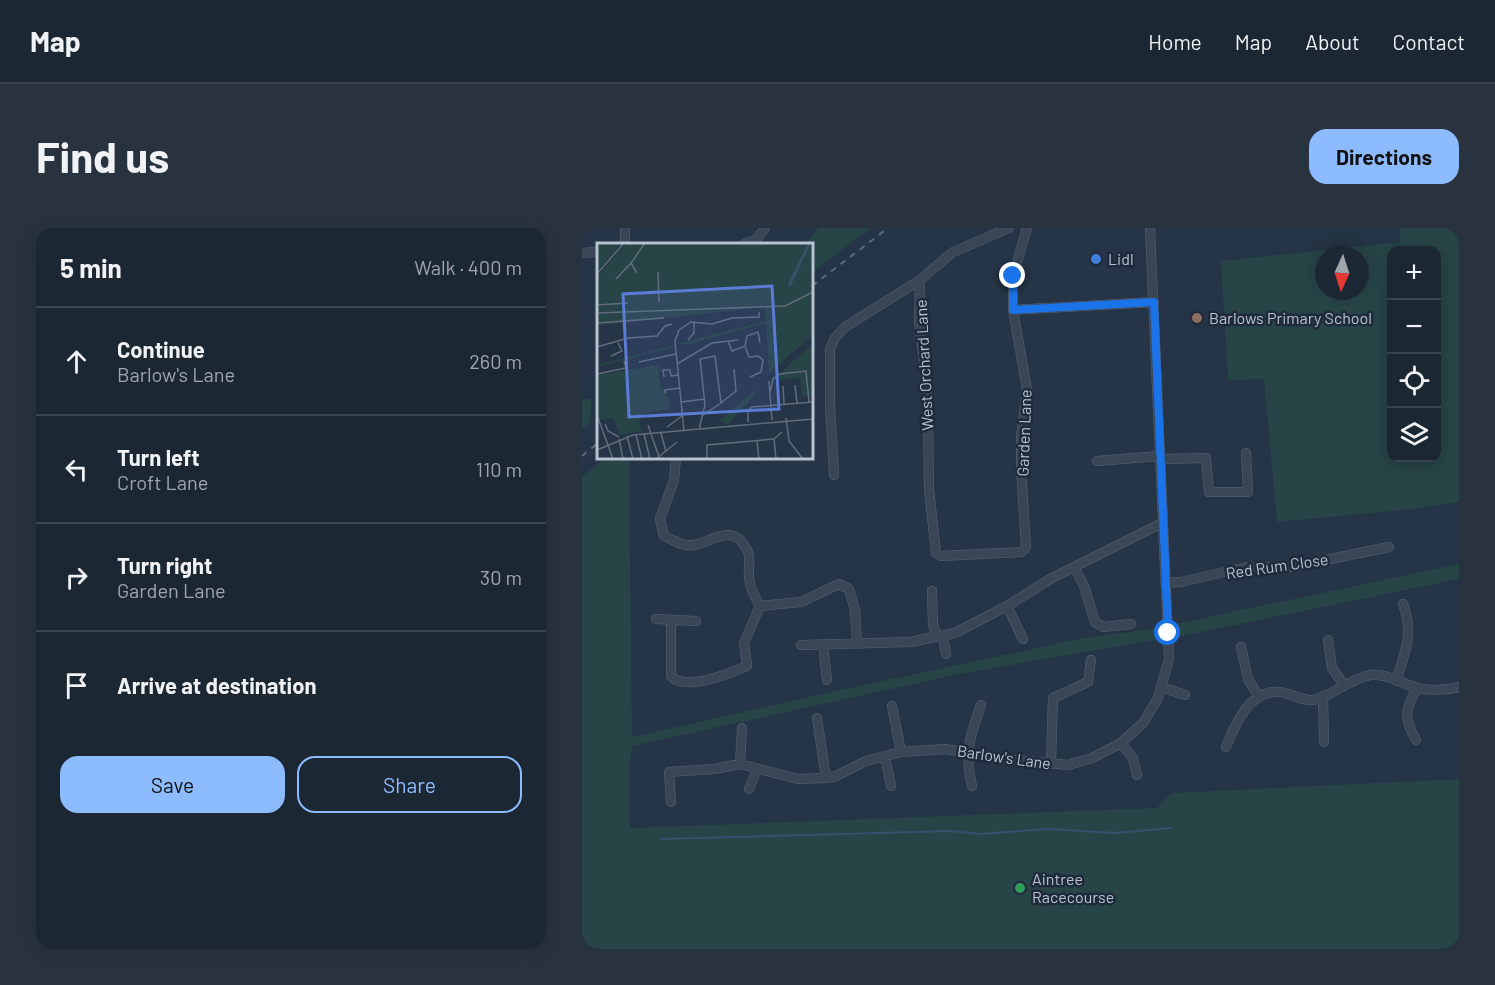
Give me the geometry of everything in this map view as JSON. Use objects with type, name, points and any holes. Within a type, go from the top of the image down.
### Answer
[{"type":"street","points":[[748,243],[756,240],[765,228]]},
{"type":"street","name":"West Orchard Lane","points":[[936,553],[929,489],[925,367],[919,322],[920,280],[953,252],[1009,228]]},
{"type":"street","name":"Garden Lane","points":[[936,553],[941,556],[1022,552],[1026,547],[1021,447],[1027,389],[1013,310],[1013,276],[1027,228]]},
{"type":"street","name":"Barlow's Lane","points":[[671,802],[669,772],[714,770],[740,764],[798,779],[826,778],[836,776],[866,761],[901,752],[945,749],[1068,765],[1092,758],[1121,742],[1143,723],[1158,698],[1169,658],[1150,228]]},
{"type":"street","points":[[582,253],[597,252]]},
{"type":"street","points":[[834,475],[830,349],[835,338],[845,327],[920,280]]},
{"type":"street","points":[[1013,310],[1154,302]]},
{"type":"street","points":[[1097,461],[1160,457],[1206,458],[1209,492],[1248,492],[1246,453]]},
{"type":"street","points":[[676,459],[674,480],[660,519],[664,536],[687,546],[718,535],[732,536],[742,542],[750,555],[748,577],[760,606]]},
{"type":"street","points":[[801,645],[910,642],[955,633],[1074,567],[1162,523]]},
{"type":"street","name":"Red Rum Close","points":[[1165,582],[1181,582],[1246,567],[1291,567],[1389,547]]},
{"type":"street","points":[[1074,567],[1084,586],[1095,622],[1103,627],[1131,624]]},
{"type":"street","points":[[760,606],[801,602],[839,584],[849,589],[855,610],[856,642]]},
{"type":"street","points":[[932,591],[933,624],[946,654]]},
{"type":"street","points":[[1396,681],[1407,645],[1409,619],[1403,604]]},
{"type":"street","points":[[670,620],[671,676],[675,681],[681,683],[721,678],[747,666],[744,643],[760,606]]},
{"type":"street","points":[[1007,606],[1023,639]]},
{"type":"street","points":[[656,619],[696,621]]},
{"type":"street","points":[[1328,640],[1332,668],[1344,685]]},
{"type":"street","points":[[823,644],[827,680]]},
{"type":"street","points":[[1241,647],[1248,680],[1259,697]]},
{"type":"street","points":[[1051,764],[1053,698],[1088,682],[1091,660]]},
{"type":"street","points":[[1226,747],[1235,725],[1247,706],[1259,697],[1272,692],[1281,692],[1311,700],[1355,679],[1372,675],[1388,676],[1417,688],[1446,690],[1459,687]]},
{"type":"street","points":[[1161,687],[1185,695]]},
{"type":"street","points":[[1416,740],[1407,724],[1406,717],[1408,705],[1417,688]]},
{"type":"street","points":[[1323,696],[1324,742]]},
{"type":"street","points":[[972,786],[968,740],[981,705]]},
{"type":"street","points":[[892,706],[901,752]]},
{"type":"street","points":[[817,718],[826,778]]},
{"type":"street","points":[[740,764],[742,728]]},
{"type":"street","points":[[1121,742],[1133,758],[1137,775]]},
{"type":"street","points":[[885,757],[891,786]]},
{"type":"street","points":[[749,789],[757,769]]},
{"type":"green space","points":[[819,228],[870,228],[813,272],[813,243],[805,243]]},
{"type":"green space","points":[[1399,228],[1459,228],[1459,502],[1414,509],[1277,522],[1264,379],[1228,380],[1221,261],[1315,251],[1315,300],[1369,300],[1369,246],[1362,246],[1400,242]]},
{"type":"green space","points":[[582,399],[591,399],[590,423],[582,429]]},
{"type":"green space","name":"Aintree Racecourse","points":[[605,459],[629,459],[632,737],[1089,637],[1160,628],[1162,639],[964,673],[632,746],[629,769],[630,828],[1157,808],[1171,793],[1459,779],[1459,949],[582,949],[582,476]]},
{"type":"green space","points":[[1459,564],[1459,579],[1172,638],[1171,625]]},
{"type":"waterway","points":[[661,839],[950,831],[980,834],[1048,829],[1115,833],[1171,828]]},
{"type":"railway","points":[[813,285],[888,228]]},
{"type":"railway","points":[[582,456],[597,444]]},
{"type":"place","name":"Lidl","points":[[1096,259]]},
{"type":"place","name":"Barlows Primary School","points":[[1197,318]]},
{"type":"place","name":"Aintree Racecourse","points":[[1020,888]]},
{"type":"route","points":[[1013,276],[1013,310],[1154,302],[1168,633]]}]
